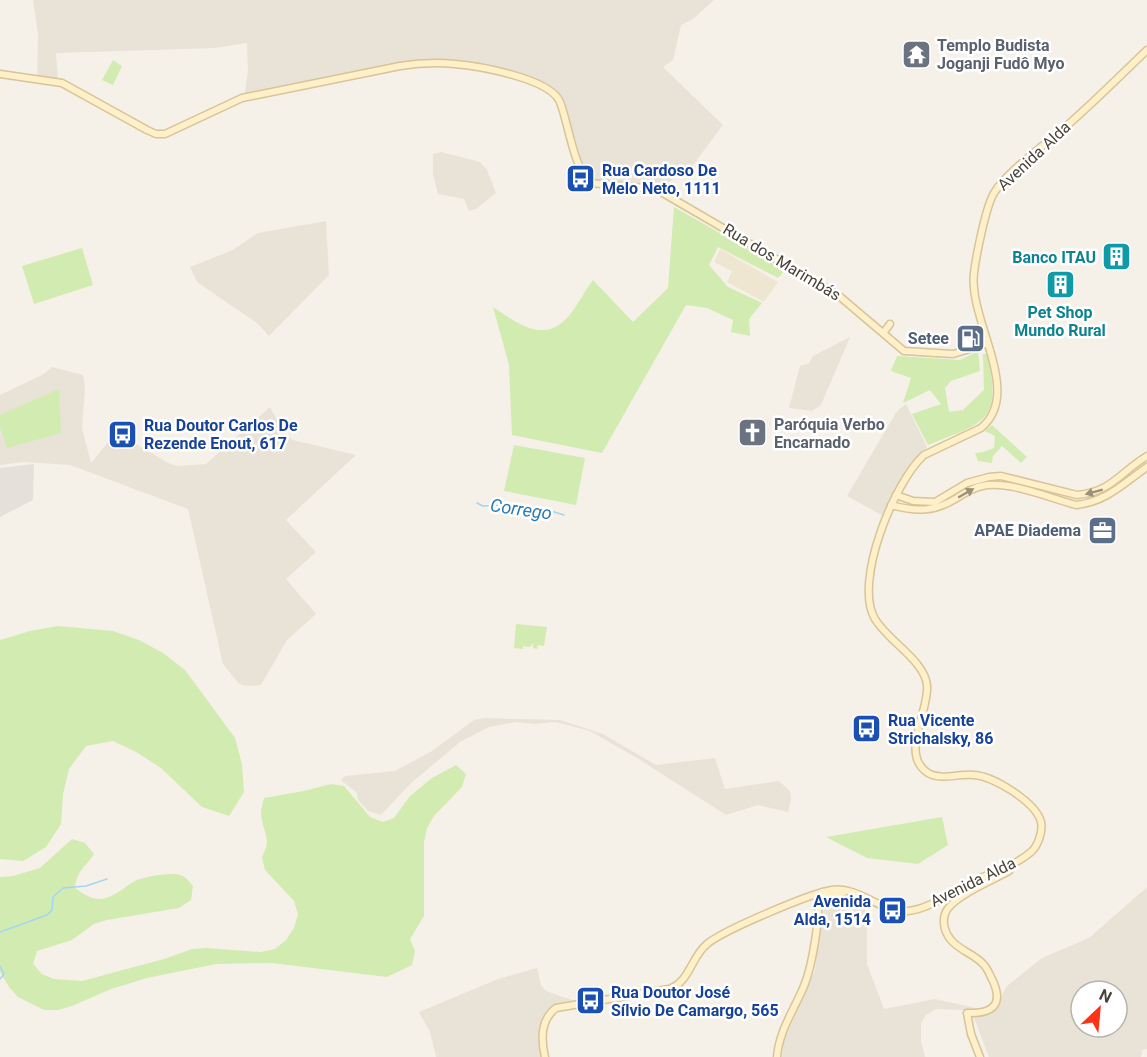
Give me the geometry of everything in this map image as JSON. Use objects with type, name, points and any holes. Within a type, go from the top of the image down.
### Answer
[{"type":"main road","name":"Avenida Alda","points":[[807,898],[839,889],[859,894],[895,910],[909,911],[921,908],[1014,863],[1032,851],[1039,840],[1041,822],[1032,807],[988,777],[967,774],[937,777],[923,769],[916,756],[922,711],[926,701],[926,678],[918,666],[887,636],[871,611],[868,596],[881,530],[896,495],[918,460],[924,455],[975,432],[994,414],[998,384],[973,290],[974,272],[993,194],[1002,183],[1147,50]]},
{"type":"main road","name":"Rua dos Marimbás","points":[[0,74],[55,81],[156,134],[165,134],[175,130],[220,107],[248,97],[390,67],[433,63],[475,67],[540,84],[555,94],[564,114],[582,171],[590,183],[657,189],[838,295],[884,332],[898,347],[908,352],[953,354],[986,344]]},
{"type":"main road","points":[[884,332],[890,324]]},
{"type":"main road","points":[[896,495],[913,501],[935,502],[967,483],[1001,476],[1077,495],[1090,494],[1111,485],[1147,456]]},
{"type":"main road","points":[[891,505],[927,511],[948,504],[970,490],[994,484],[1014,487],[1076,505],[1085,504],[1106,497],[1147,467]]},
{"type":"main road","points":[[980,1057],[971,1034],[967,1013],[983,1013],[992,1009],[998,992],[984,964],[952,942],[946,934],[944,916],[947,909],[961,898],[1009,871],[1014,863]]},
{"type":"main road","name":"Avenida Alda","points":[[807,898],[818,898],[825,894]]},
{"type":"main road","points":[[777,1057],[785,1028],[809,972],[825,894]]},
{"type":"main road","points":[[545,1057],[542,1032],[548,1017],[556,1008],[669,989],[680,985],[706,944],[736,928],[807,898]]},
{"type":"main road","points":[[818,898],[820,910]]},
{"type":"shaded area","points":[[33,0],[714,0],[693,19],[681,25],[673,60],[663,67],[723,125],[693,165],[658,190],[590,180],[585,172],[562,98],[552,89],[537,82],[468,64],[430,63],[244,99],[248,71],[247,43],[215,48],[56,53],[58,79],[37,77],[38,34]]},
{"type":"shaded area","points":[[441,152],[480,162],[487,170],[496,193],[476,209],[469,211],[464,199],[438,194],[433,174],[433,154]]},
{"type":"shaded area","points":[[326,221],[329,275],[269,336],[258,324],[197,282],[190,267],[233,250],[258,233]]},
{"type":"shaded area","points":[[720,249],[778,282],[764,302],[727,282],[732,271],[714,262]]},
{"type":"shaded area","points":[[850,337],[821,405],[812,411],[789,408],[800,366],[809,363],[813,356]]},
{"type":"shaded area","points":[[52,367],[83,375],[85,387],[82,428],[91,463],[116,432],[168,463],[177,466],[206,464],[270,407],[285,435],[293,440],[356,455],[286,520],[316,552],[286,579],[316,614],[287,640],[261,685],[245,686],[238,683],[223,664],[188,509],[70,465],[24,462],[0,465],[0,395],[44,374]]},
{"type":"shaded area","points":[[906,404],[927,447],[911,467],[883,516],[847,496],[897,411]]},
{"type":"shaded area","points":[[34,464],[33,500],[0,517],[0,468]]},
{"type":"shaded area","points":[[484,718],[560,720],[603,734],[656,765],[715,758],[725,789],[779,781],[790,791],[791,800],[788,812],[758,805],[726,815],[590,731],[556,722],[535,724],[516,722],[489,727],[460,742],[410,784],[381,815],[368,811],[358,800],[357,793],[341,780],[345,776],[395,771],[432,751],[474,720]]},
{"type":"shaded area","points":[[1147,887],[1147,1049],[1142,1050],[1141,1057],[989,1057],[974,1018],[993,1011],[1007,986],[1042,958],[1089,938]]},
{"type":"shaded area","points":[[842,899],[867,902],[867,964],[884,1009],[935,999],[989,1011],[936,1009],[926,1015],[921,1023],[921,1041],[925,1057],[782,1057],[784,1041],[815,970],[822,913],[830,901]]},
{"type":"shaded area","points":[[537,968],[541,985],[546,991],[578,1002],[553,1012],[545,1032],[549,1057],[436,1057],[430,1032],[419,1012],[498,979]]},
{"type":"green space","points":[[113,60],[122,66],[113,85],[102,80]]},
{"type":"green space","points":[[674,207],[785,270],[778,278],[718,247],[709,265],[728,287],[762,303],[749,319],[750,336],[731,332],[733,320],[707,308],[686,305],[602,453],[512,435],[509,365],[493,307],[533,329],[553,328],[563,322],[572,312],[593,280],[633,322],[668,288]]},
{"type":"green space","points":[[82,248],[93,285],[34,304],[22,266]]},
{"type":"green space","points":[[978,351],[980,371],[951,381],[945,388],[949,412],[963,410],[984,390],[983,354],[987,354],[991,376],[993,394],[990,407],[985,416],[976,424],[928,445],[912,414],[941,404],[930,390],[903,403],[911,378],[891,371],[897,356],[960,360]]},
{"type":"green space","points":[[59,389],[61,433],[7,448],[0,427],[0,415]]},
{"type":"green space","points":[[992,425],[1027,457],[1021,463],[1002,446],[993,456],[992,463],[978,461],[975,453],[994,448],[995,436],[985,431]]},
{"type":"green space","points":[[514,445],[585,458],[576,505],[504,491]]},
{"type":"green space","points":[[516,624],[547,627],[544,646],[538,645],[537,649],[533,648],[533,643],[530,647],[523,646],[523,649],[514,648]]},
{"type":"green space","points":[[58,626],[113,631],[139,640],[163,653],[185,670],[235,738],[242,764],[244,792],[229,816],[202,807],[161,768],[138,753],[113,741],[86,746],[69,769],[63,794],[61,824],[46,847],[23,861],[0,859],[0,640]]},
{"type":"green space","points":[[456,765],[466,774],[462,787],[434,816],[427,828],[424,842],[424,916],[410,939],[415,951],[412,965],[387,977],[272,963],[216,964],[147,978],[111,989],[72,1006],[58,1010],[44,1010],[18,997],[0,972],[0,877],[13,876],[40,868],[72,839],[85,843],[94,854],[76,882],[75,888],[86,895],[96,899],[105,898],[137,880],[173,874],[184,877],[193,886],[191,900],[179,908],[94,924],[72,940],[37,951],[33,964],[42,974],[54,979],[82,981],[192,949],[261,952],[275,949],[286,940],[294,928],[298,914],[294,901],[265,870],[262,857],[267,840],[261,813],[264,798],[331,784],[344,786],[370,817],[383,822],[394,818],[410,796],[432,778]]},
{"type":"green space","points":[[942,817],[948,845],[918,864],[867,858],[826,837]]},
{"type":"waterway","name":"Corrego","points":[[477,503],[483,506],[509,505],[519,509],[551,511],[564,515]]},
{"type":"waterway","points":[[0,932],[47,915],[52,910],[53,897],[63,888],[86,886],[107,879]]},
{"type":"waterway","points":[[0,966],[4,974],[0,979]]},
{"type":"place","name":"Templo Budista Joganji Fudô Myo","points":[[916,54]]},
{"type":"place","name":"Rua Cardoso De Melo Neto, 1111","points":[[581,179]]},
{"type":"place","name":"Banco ITAU","points":[[1117,257]]},
{"type":"place","name":"Pet Shop Mundo Rural","points":[[1060,284]]},
{"type":"place","name":"Setee","points":[[970,338]]},
{"type":"place","name":"Paróquia Verbo Encarnado","points":[[753,433]]},
{"type":"place","name":"Rua Doutor Carlos De Rezende Enout, 617","points":[[123,434]]},
{"type":"place","name":"APAE Diadema","points":[[1102,530]]},
{"type":"place","name":"Rua Vicente Strichalsky, 86","points":[[867,729]]},
{"type":"place","name":"Avenida Alda, 1514","points":[[892,910]]},
{"type":"place","name":"Rua Doutor José Sílvio De Camargo, 565","points":[[590,1001]]}]
